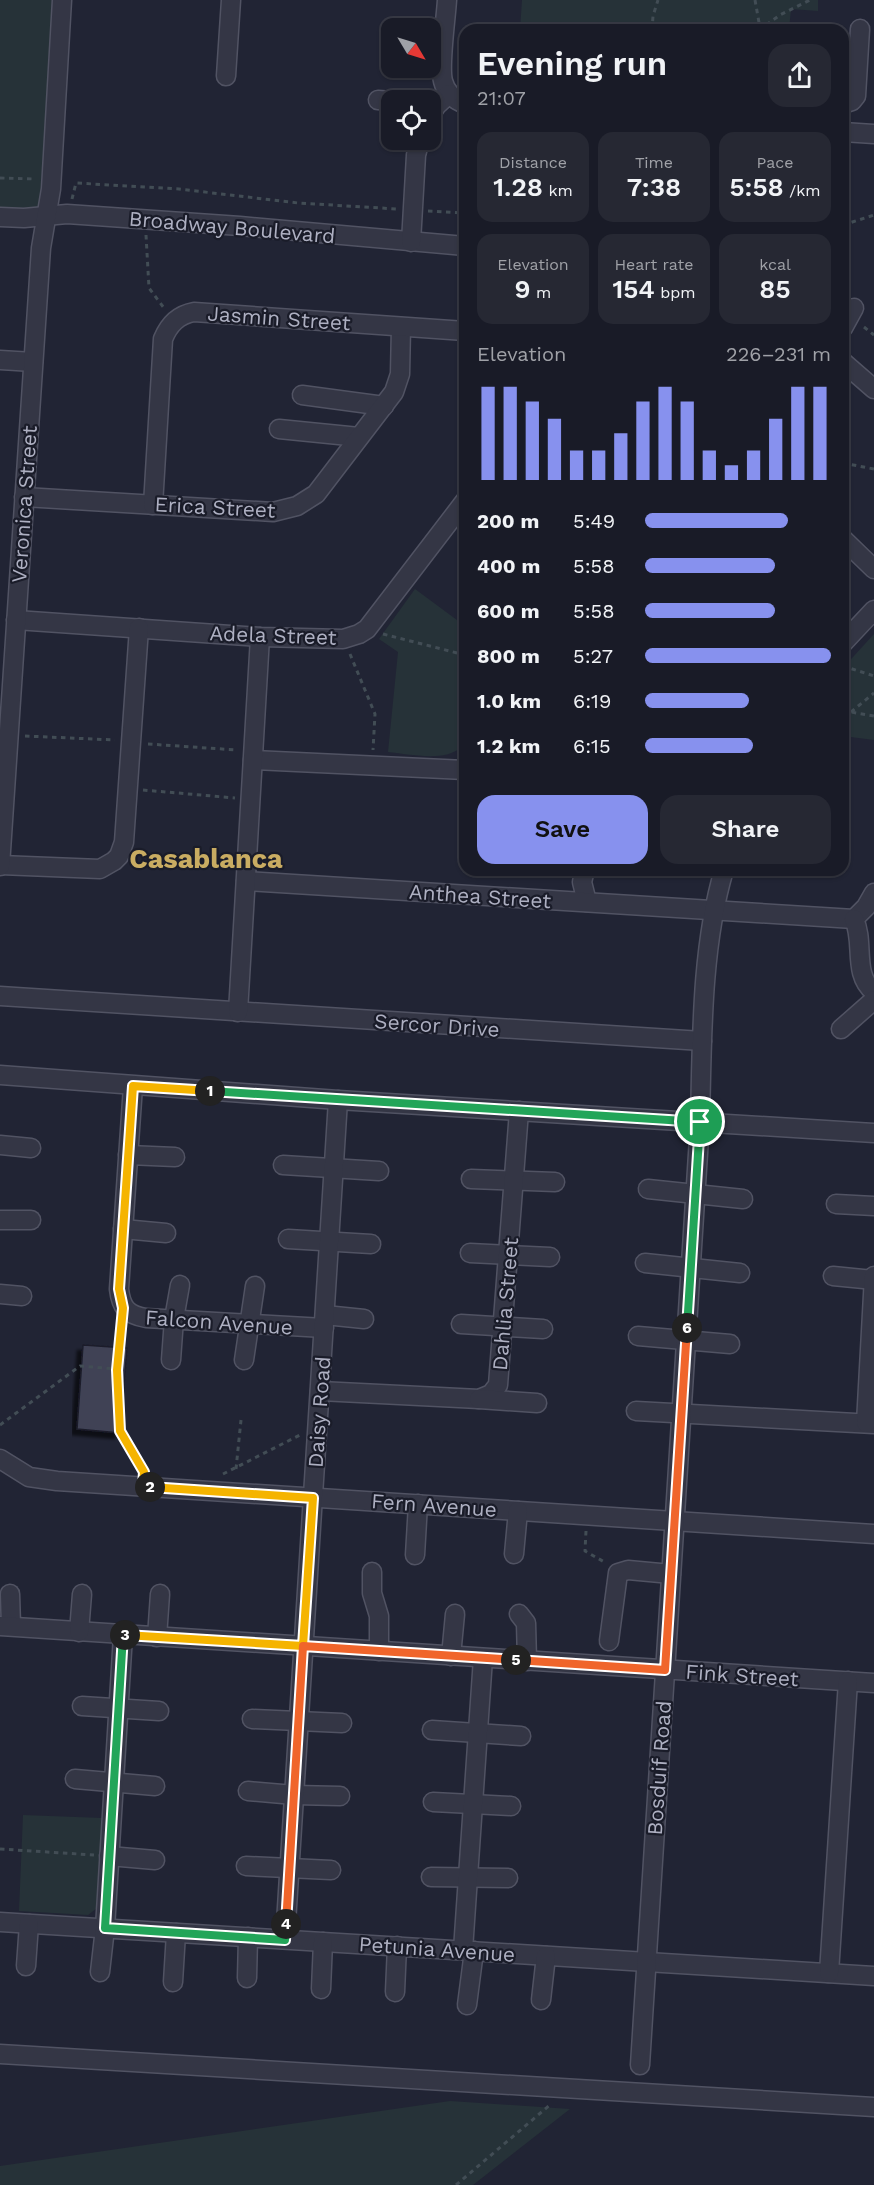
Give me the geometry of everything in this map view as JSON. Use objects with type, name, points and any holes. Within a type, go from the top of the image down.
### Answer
[{"type":"street","name":"Veronica Street","points":[[0,866],[10,625],[24,497],[40,248],[51,189],[62,0]]},
{"type":"street","points":[[226,76],[231,0]]},
{"type":"street","points":[[440,90],[447,0]]},
{"type":"street","points":[[849,102],[856,96],[860,29]]},
{"type":"street","points":[[441,104],[459,104]]},
{"type":"street","points":[[849,132],[874,134]]},
{"type":"street","points":[[411,242],[417,150]]},
{"type":"street","name":"Broadway Boulevard","points":[[0,216],[24,218],[67,214],[240,226],[459,246]]},
{"type":"street","points":[[849,317],[854,308]]},
{"type":"street","name":"Jasmin Street","points":[[175,320],[194,312],[459,331]]},
{"type":"street","points":[[153,504],[163,339],[175,320]]},
{"type":"street","name":"Erica Street","points":[[24,497],[273,512],[285,511],[297,506],[315,494],[394,392],[399,381],[401,327]]},
{"type":"street","points":[[0,360],[33,362]]},
{"type":"street","points":[[849,367],[874,389]]},
{"type":"street","points":[[302,395],[384,406]]},
{"type":"street","points":[[279,429],[359,437]]},
{"type":"street","name":"Adela Street","points":[[10,625],[139,628],[260,637],[343,639],[351,637],[367,629],[459,509]]},
{"type":"street","points":[[849,545],[874,569]]},
{"type":"street","points":[[849,637],[874,610]]},
{"type":"street","points":[[0,866],[92,870],[108,866],[119,856],[122,849],[127,795],[139,628]]},
{"type":"street","points":[[238,1012],[260,637]]},
{"type":"street","points":[[253,760],[459,770]]},
{"type":"street","points":[[584,876],[582,882],[587,903]]},
{"type":"street","points":[[702,1041],[711,927],[722,876]]},
{"type":"street","name":"Anthea Street","points":[[246,881],[854,919]]},
{"type":"street","points":[[874,893],[866,907],[854,919],[859,932],[861,975],[867,986],[874,992]]},
{"type":"street","name":"Sercor Drive","points":[[0,996],[702,1041]]},
{"type":"street","points":[[841,1029],[874,1000]]},
{"type":"street","name":"Bosduif Road","points":[[640,2065],[696,1193],[702,1041]]},
{"type":"street","points":[[0,1075],[338,1100],[874,1133]]},
{"type":"street","name":"Falcon Avenue","points":[[133,1086],[119,1289],[123,1308],[134,1316],[249,1324],[364,1318]]},
{"type":"street","name":"Daisy Road","points":[[285,1940],[338,1100]]},
{"type":"street","name":"Dahlia Street","points":[[320,1391],[479,1399],[491,1394],[498,1385],[519,1111]]},
{"type":"street","points":[[0,1146],[31,1148]]},
{"type":"street","points":[[128,1155],[175,1157]]},
{"type":"street","points":[[283,1166],[379,1171]]},
{"type":"street","points":[[471,1179],[555,1182]]},
{"type":"street","points":[[648,1189],[743,1198]]},
{"type":"street","points":[[836,1204],[874,1206]]},
{"type":"street","points":[[0,1220],[31,1220]]},
{"type":"street","points":[[123,1229],[166,1233]]},
{"type":"street","points":[[288,1239],[371,1244]]},
{"type":"street","points":[[470,1252],[550,1257]]},
{"type":"street","points":[[645,1263],[740,1273]]},
{"type":"street","points":[[636,1411],[870,1424],[874,1279],[833,1276]]},
{"type":"street","points":[[171,1360],[174,1319],[180,1285]]},
{"type":"street","points":[[244,1360],[255,1286]]},
{"type":"street","points":[[0,1294],[22,1296]]},
{"type":"street","points":[[461,1324],[543,1329]]},
{"type":"street","points":[[638,1336],[730,1344]]},
{"type":"street","points":[[479,1399],[537,1403]]},
{"type":"street","name":"Fern Avenue","points":[[0,1459],[16,1470],[41,1479],[874,1534]]},
{"type":"street","points":[[415,1555],[418,1504]]},
{"type":"street","points":[[514,1554],[518,1511]]},
{"type":"street","points":[[609,1641],[616,1579],[620,1571],[671,1574]]},
{"type":"street","points":[[372,1572],[372,1593],[379,1616],[379,1651]]},
{"type":"street","points":[[6,1626],[10,1594]]},
{"type":"street","points":[[80,1632],[82,1594]]},
{"type":"street","points":[[157,1637],[160,1594]]},
{"type":"street","points":[[451,1656],[455,1614]]},
{"type":"street","points":[[519,1614],[526,1623],[527,1661]]},
{"type":"street","name":"Fink Street","points":[[6,1626],[874,1683]]},
{"type":"street","points":[[100,1972],[105,1928],[123,1635]]},
{"type":"street","points":[[467,2005],[468,1878],[483,1658]]},
{"type":"street","points":[[829,1973],[848,1682]]},
{"type":"street","points":[[82,1706],[159,1711]]},
{"type":"street","points":[[252,1719],[342,1723]]},
{"type":"street","points":[[432,1730],[521,1736]]},
{"type":"street","points":[[75,1779],[155,1786]]},
{"type":"street","points":[[248,1791],[340,1796]]},
{"type":"street","points":[[434,1802],[511,1806]]},
{"type":"street","points":[[109,1856],[155,1860]]},
{"type":"street","points":[[246,1866],[332,1870]]},
{"type":"street","points":[[431,1877],[508,1878]]},
{"type":"street","name":"Petunia Avenue","points":[[0,1922],[874,1976]]},
{"type":"street","points":[[26,1966],[29,1924]]},
{"type":"street","points":[[173,1982],[176,1933]]},
{"type":"street","points":[[247,1978],[248,1937]]},
{"type":"street","points":[[321,1989],[323,1942]]},
{"type":"street","points":[[395,1992],[397,1946]]},
{"type":"street","points":[[541,2000],[546,1956]]},
{"type":"street","points":[[0,2054],[874,2107]]},
{"type":"path","points":[[652,24],[658,0]]},
{"type":"path","points":[[755,0],[759,24]]},
{"type":"path","points":[[768,24],[780,15],[810,0]]},
{"type":"path","points":[[67,214],[76,183],[179,189],[298,203],[405,209]]},
{"type":"path","points":[[417,210],[459,213]]},
{"type":"path","points":[[849,223],[874,215]]},
{"type":"path","points":[[146,220],[150,288],[175,320]]},
{"type":"path","points":[[849,464],[874,469]]},
{"type":"path","points":[[367,629],[459,653]]},
{"type":"path","points":[[343,639],[375,714],[372,765]]},
{"type":"path","points":[[849,668],[874,676]]},
{"type":"path","points":[[851,712],[874,693]]},
{"type":"path","points":[[851,712],[874,716]]},
{"type":"path","points":[[127,795],[146,790],[250,800]]},
{"type":"path","points":[[123,1308],[117,1370],[120,1431],[144,1472],[143,1486]]},
{"type":"path","points":[[0,1425],[80,1366],[117,1370]]},
{"type":"path","points":[[236,1469],[241,1420]]},
{"type":"path","points":[[217,1476],[236,1469],[318,1426]]},
{"type":"path","points":[[587,1515],[585,1551],[620,1571]]},
{"type":"path","points":[[0,1849],[109,1856]]},
{"type":"path","points":[[456,2185],[545,2110],[567,2088]]},
{"type":"shaded area","points":[[0,0],[60,0],[47,215],[0,216]]},
{"type":"shaded area","points":[[522,0],[818,0],[818,11],[791,9],[790,24],[520,24]]},
{"type":"shaded area","points":[[415,589],[459,622],[459,749],[452,753],[431,756],[388,752],[398,652],[379,639]]},
{"type":"shaded area","points":[[874,634],[874,740],[849,737],[849,661]]},
{"type":"shaded area","points":[[23,1815],[102,1818],[97,1908],[88,1915],[19,1911]]},
{"type":"shaded area","points":[[450,2101],[570,2109],[473,2185],[0,2185],[0,2166]]},
{"type":"building","points":[[83,1345],[127,1348],[120,1433],[77,1429]]},
{"type":"district","name":"Casablanca","points":[[206,859]]},
{"type":"route","points":[[700,1122],[133,1086],[119,1289],[123,1308],[117,1370],[120,1431],[144,1472],[143,1486],[313,1498],[303,1646],[123,1635],[105,1928],[285,1940],[303,1646],[665,1670],[700,1122]]}]
